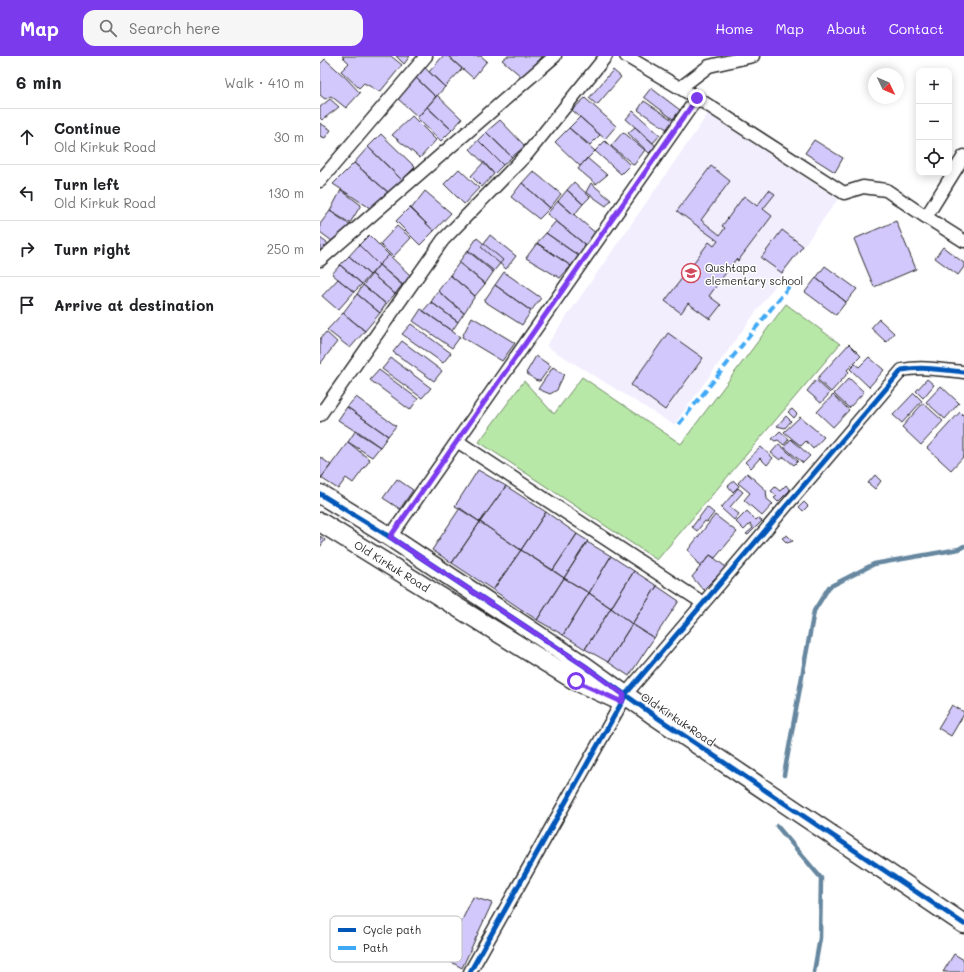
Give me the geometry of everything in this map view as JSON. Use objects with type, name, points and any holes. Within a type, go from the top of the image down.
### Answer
[{"type":"street","points":[[320,181],[426,56]]},
{"type":"street","points":[[320,260],[555,56]]},
{"type":"street","points":[[320,415],[443,240],[527,154],[606,56]]},
{"type":"street","points":[[626,56],[697,98],[844,193],[863,186],[886,190],[964,241]]},
{"type":"street","points":[[680,88],[709,66],[753,56]]},
{"type":"street","points":[[390,537],[697,98]]},
{"type":"street","points":[[926,217],[964,156]]},
{"type":"street","points":[[470,972],[623,698],[902,370],[922,368],[964,372]]},
{"type":"street","points":[[457,441],[703,603]]},
{"type":"street","name":"Old Kirkuk Road","points":[[320,494],[390,537],[585,666],[623,698]]},
{"type":"street","name":"Old Kirkuk Road","points":[[320,522],[576,681],[623,698],[652,714],[964,924]]},
{"type":"shaded area","name":"Qushtapa elementary school","points":[[708,114],[838,199],[674,425],[546,346]]},
{"type":"green space","points":[[786,304],[840,344],[657,560],[479,442],[524,381],[554,414],[582,377],[681,444]]},
{"type":"building","points":[[342,56],[391,56],[402,65],[380,92],[364,83],[359,88],[341,71],[349,63]]},
{"type":"building","points":[[396,56],[410,56],[404,64]]},
{"type":"building","points":[[443,56],[448,56],[462,69],[445,87],[429,72]]},
{"type":"building","points":[[448,56],[481,56],[487,61],[473,78]]},
{"type":"building","points":[[507,56],[543,56],[522,77],[502,60]]},
{"type":"building","points":[[325,59],[360,93],[346,108],[331,96],[325,99],[320,95],[320,64]]},
{"type":"building","points":[[424,67],[445,87],[436,97],[415,77]]},
{"type":"building","points":[[613,70],[621,77],[597,105],[589,98]]},
{"type":"building","points":[[415,77],[436,97],[418,117],[397,98]]},
{"type":"building","points":[[651,88],[680,110],[673,119],[644,97]]},
{"type":"building","points":[[437,95],[462,119],[452,130],[427,107]]},
{"type":"building","points":[[585,98],[616,126],[605,139],[572,110]]},
{"type":"building","points":[[330,99],[339,107],[322,120],[320,118],[320,107]]},
{"type":"building","points":[[644,101],[674,121],[668,130],[638,110]]},
{"type":"building","points":[[427,107],[452,130],[441,141],[417,118]]},
{"type":"building","points":[[633,111],[660,135],[653,143],[626,119]]},
{"type":"building","points":[[412,116],[436,140],[420,158],[392,135]]},
{"type":"building","points":[[580,117],[600,135],[590,145],[569,128]]},
{"type":"building","points":[[500,120],[525,146],[512,157],[486,132]]},
{"type":"building","points":[[320,123],[331,130],[325,138],[320,136]]},
{"type":"building","points":[[635,127],[656,146],[649,153],[628,133]]},
{"type":"building","points":[[569,128],[595,151],[580,166],[555,142]]},
{"type":"building","points":[[486,132],[512,157],[503,165],[478,140]]},
{"type":"building","points":[[623,132],[645,150],[634,165],[611,146]]},
{"type":"building","points":[[381,134],[415,167],[402,180],[368,147]]},
{"type":"building","points":[[478,140],[503,165],[494,174],[470,149]]},
{"type":"building","points":[[814,140],[843,158],[835,172],[805,153]]},
{"type":"building","points":[[605,141],[630,165],[621,174],[595,151]]},
{"type":"building","points":[[368,147],[402,180],[389,193],[354,163]]},
{"type":"building","points":[[587,158],[607,175],[596,184],[578,169]]},
{"type":"building","points":[[484,162],[494,174],[482,187],[471,176]]},
{"type":"building","points":[[354,163],[389,193],[373,210],[333,184]]},
{"type":"building","points":[[711,166],[730,181],[701,220],[720,235],[725,228],[722,226],[744,196],[757,206],[769,190],[775,194],[763,209],[772,216],[738,261],[736,259],[709,296],[721,305],[710,319],[688,303],[681,313],[665,301],[709,242],[714,246],[718,241],[677,211]]},
{"type":"building","points":[[459,169],[479,188],[464,204],[444,184]]},
{"type":"building","points":[[533,171],[561,194],[550,208],[522,183]]},
{"type":"building","points":[[574,182],[590,197],[583,204],[567,190]]},
{"type":"building","points":[[522,183],[550,208],[539,219],[511,197]]},
{"type":"building","points":[[591,183],[611,200],[606,206],[586,192]]},
{"type":"building","points":[[341,190],[361,205],[350,223],[330,211]]},
{"type":"building","points":[[567,190],[583,204],[574,215],[558,201]]},
{"type":"building","points":[[425,191],[451,213],[434,231],[411,209]]},
{"type":"building","points":[[558,201],[598,235],[588,247],[547,214]]},
{"type":"building","points":[[410,207],[434,231],[420,245],[396,221]]},
{"type":"building","points":[[330,211],[350,225],[336,244],[320,232],[320,224]]},
{"type":"building","points":[[556,221],[588,247],[579,256],[546,233]]},
{"type":"building","points":[[896,221],[916,269],[874,287],[854,239]]},
{"type":"building","points":[[397,226],[411,238],[393,257],[380,244]]},
{"type":"building","points":[[782,230],[803,246],[782,273],[761,258]]},
{"type":"building","points":[[546,233],[579,256],[571,266],[537,243]]},
{"type":"building","points":[[369,235],[389,255],[379,265],[359,245]]},
{"type":"building","points":[[490,235],[516,256],[506,269],[481,247]]},
{"type":"building","points":[[320,238],[331,246],[320,253]]},
{"type":"building","points":[[477,238],[503,260],[493,272],[468,251]]},
{"type":"building","points":[[537,243],[571,266],[560,278],[526,258]]},
{"type":"building","points":[[359,245],[379,265],[370,275],[349,256]]},
{"type":"building","points":[[943,247],[964,263],[964,267],[958,275],[935,258]]},
{"type":"building","points":[[468,250],[494,271],[485,284],[459,262]]},
{"type":"building","points":[[389,255],[411,276],[403,285],[379,265]]},
{"type":"building","points":[[349,256],[370,275],[362,284],[340,265]]},
{"type":"building","points":[[459,263],[485,284],[475,296],[450,275]]},
{"type":"building","points":[[340,265],[362,284],[354,292],[332,274]]},
{"type":"building","points":[[379,265],[402,285],[395,294],[372,274]]},
{"type":"building","points":[[825,266],[857,289],[846,302],[816,278]]},
{"type":"building","points":[[504,272],[541,298],[531,311],[495,285]]},
{"type":"building","points":[[372,274],[395,294],[386,304],[363,285]]},
{"type":"building","points":[[450,275],[475,296],[464,313],[438,291]]},
{"type":"building","points":[[816,278],[846,302],[836,315],[805,292]]},
{"type":"building","points":[[338,279],[354,292],[338,310],[322,296]]},
{"type":"building","points":[[363,285],[386,304],[380,313],[357,294]]},
{"type":"building","points":[[495,285],[531,311],[522,325],[484,301]]},
{"type":"building","points":[[438,291],[464,313],[458,322],[431,302]]},
{"type":"building","points":[[357,294],[380,313],[365,331],[343,313]]},
{"type":"building","points":[[431,302],[458,322],[452,331],[423,311]]},
{"type":"building","points":[[421,309],[460,337],[452,348],[413,321]]},
{"type":"building","points":[[343,313],[365,331],[350,348],[327,330]]},
{"type":"building","points":[[472,317],[515,343],[502,361],[462,337]]},
{"type":"building","points":[[879,319],[894,333],[886,342],[871,328]]},
{"type":"building","points":[[411,324],[451,353],[443,363],[402,334]]},
{"type":"building","points":[[326,332],[337,342],[320,364],[320,339]]},
{"type":"building","points":[[668,333],[703,358],[665,410],[631,385]]},
{"type":"building","points":[[402,341],[442,371],[434,381],[393,352]]},
{"type":"building","points":[[849,344],[861,356],[847,370],[849,372],[831,392],[817,379]]},
{"type":"building","points":[[536,356],[551,366],[540,381],[535,380],[526,373]]},
{"type":"building","points":[[869,357],[884,370],[869,387],[850,369],[855,364],[859,367]]},
{"type":"building","points":[[391,358],[431,388],[422,398],[382,369]]},
{"type":"building","points":[[553,367],[565,375],[557,390],[550,394],[538,389]]},
{"type":"building","points":[[379,370],[418,399],[410,410],[370,380]]},
{"type":"building","points":[[849,378],[864,392],[849,408],[834,394]]},
{"type":"building","points":[[927,379],[934,385],[923,398],[916,391]]},
{"type":"building","points":[[816,380],[830,393],[821,403],[807,391]]},
{"type":"building","points":[[941,386],[959,403],[945,419],[926,402]]},
{"type":"building","points":[[914,393],[922,401],[902,423],[893,415]]},
{"type":"building","points":[[833,395],[849,410],[833,427],[817,412]]},
{"type":"building","points":[[356,397],[396,426],[388,436],[347,407]]},
{"type":"building","points":[[923,403],[943,421],[921,445],[902,427]]},
{"type":"building","points":[[347,407],[388,436],[380,447],[338,420]]},
{"type":"building","points":[[792,409],[797,414],[794,418],[788,412]]},
{"type":"building","points":[[960,412],[964,416],[964,456],[951,470],[927,448]]},
{"type":"building","points":[[786,416],[791,421],[785,428],[777,426]]},
{"type":"building","points":[[800,417],[824,437],[813,449],[806,441],[801,446],[784,432]]},
{"type":"building","points":[[356,430],[380,447],[372,457],[348,442]]},
{"type":"building","points":[[780,431],[789,439],[784,445],[778,440],[775,441],[772,439]]},
{"type":"building","points":[[791,439],[810,456],[803,463],[784,447]]},
{"type":"building","points":[[348,442],[370,460],[353,483],[346,478],[338,489],[321,478]]},
{"type":"building","points":[[779,444],[798,461],[794,465],[784,457],[780,460],[771,453]]},
{"type":"building","points":[[761,447],[773,458],[767,465],[760,458],[751,468],[745,462]]},
{"type":"building","points":[[320,457],[331,465],[321,478],[320,477]]},
{"type":"building","points":[[478,470],[506,486],[480,522],[455,506]]},
{"type":"building","points":[[747,473],[766,490],[767,499],[773,504],[762,516],[744,500],[750,493],[738,483]]},
{"type":"building","points":[[875,475],[881,481],[875,489],[868,483]]},
{"type":"building","points":[[397,479],[413,490],[400,509],[383,498]]},
{"type":"building","points":[[734,481],[739,486],[733,492],[728,486]]},
{"type":"building","points":[[786,485],[790,490],[778,502],[774,498],[777,496],[771,491],[775,487],[780,491]]},
{"type":"building","points":[[506,486],[546,512],[521,550],[480,522]]},
{"type":"building","points":[[738,488],[743,492],[730,507],[739,514],[734,520],[721,508]]},
{"type":"building","points":[[804,502],[808,506],[803,511],[799,507]]},
{"type":"building","points":[[707,507],[714,513],[697,531],[692,527]]},
{"type":"building","points":[[460,508],[480,522],[452,563],[432,550]]},
{"type":"building","points":[[747,511],[756,520],[758,518],[762,521],[748,535],[746,534],[753,528],[750,524],[744,530],[736,522]]},
{"type":"building","points":[[546,512],[577,534],[553,570],[521,550]]},
{"type":"building","points":[[715,515],[737,532],[715,558],[710,555],[700,567],[688,550]]},
{"type":"building","points":[[480,522],[521,550],[493,590],[452,563]]},
{"type":"building","points":[[577,534],[588,541],[564,578],[553,570]]},
{"type":"building","points":[[787,535],[793,541],[787,543],[782,538]]},
{"type":"building","points":[[320,536],[325,540],[320,547]]},
{"type":"building","points":[[587,542],[611,556],[589,593],[564,578]]},
{"type":"building","points":[[521,550],[564,578],[537,620],[493,590]]},
{"type":"building","points":[[710,555],[726,567],[703,590],[692,577]]},
{"type":"building","points":[[611,556],[634,571],[611,608],[589,593]]},
{"type":"building","points":[[634,571],[657,586],[632,624],[611,608]]},
{"type":"building","points":[[564,578],[589,593],[563,635],[537,620]]},
{"type":"building","points":[[657,586],[679,601],[654,638],[632,624]]},
{"type":"building","points":[[589,593],[611,608],[585,649],[563,635]]},
{"type":"building","points":[[611,608],[632,624],[608,662],[585,649]]},
{"type":"building","points":[[632,624],[654,638],[629,676],[608,662]]},
{"type":"building","points":[[952,705],[964,712],[964,714],[951,736],[938,728]]},
{"type":"building","points":[[473,897],[492,903],[462,968],[451,962],[462,962],[462,920]]},
{"type":"building","points":[[954,954],[964,960],[964,972],[943,972]]},
{"type":"waterway","points":[[784,775],[814,611],[829,587],[874,564],[959,549],[964,546]]},
{"type":"waterway","points":[[777,826],[821,878],[820,938],[814,972]]},
{"type":"marked path","points":[[679,424],[791,284]]},
{"type":"cycle path","points":[[470,972],[625,695],[902,370],[925,368],[964,372]]},
{"type":"cycle path","points":[[320,494],[390,537],[585,666],[652,714],[964,924]]},
{"type":"place","name":"Qushtapa elementary school","points":[[691,273]]},
{"type":"route","points":[[576,681],[622,702],[624,695],[585,666],[390,537],[697,98]]}]
